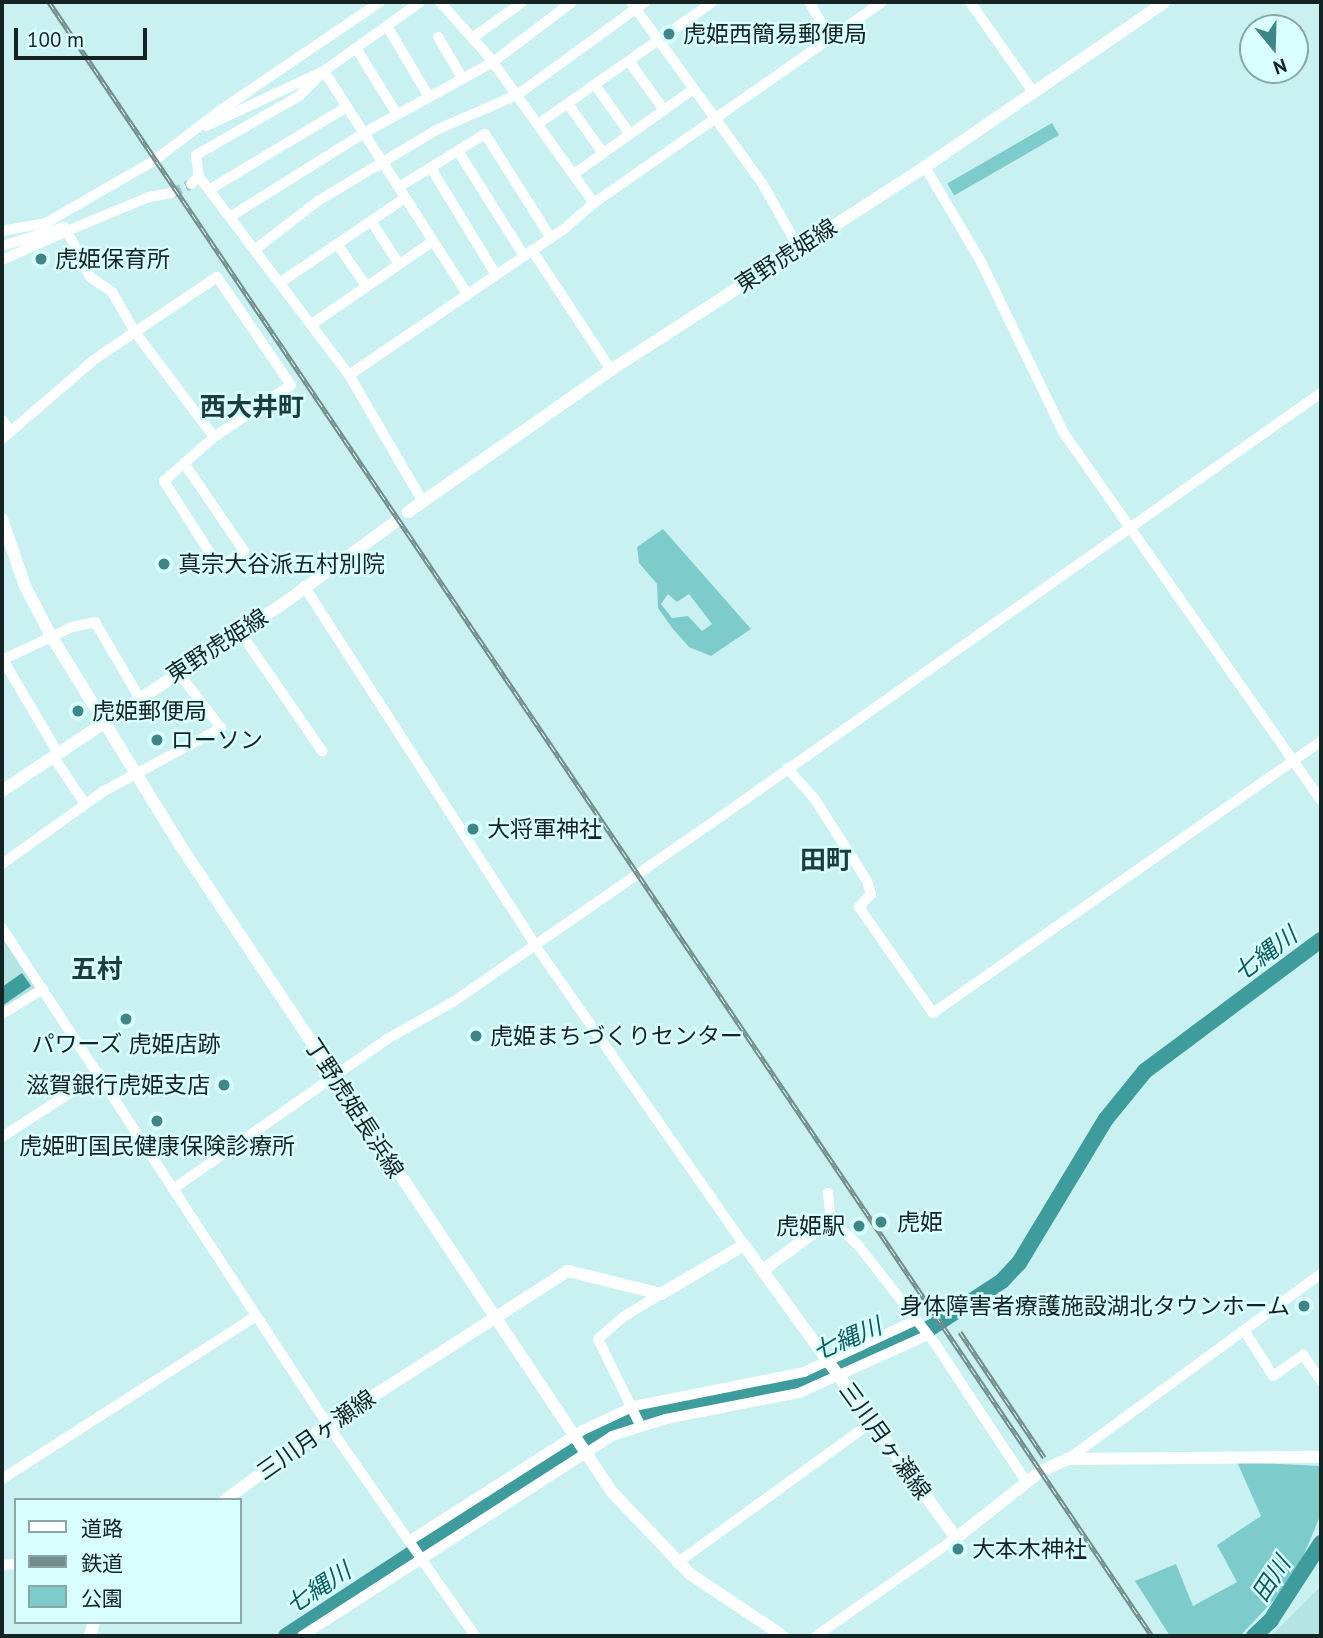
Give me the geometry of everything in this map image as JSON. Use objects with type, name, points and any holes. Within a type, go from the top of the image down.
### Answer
[{"type":"main road","name":"東野虎姫線","points":[[408,512],[611,370],[925,167],[1161,3]]},
{"type":"main road","name":"丁野虎姫長浜線","points":[[2,519],[25,586],[51,636],[103,722],[492,1318],[586,1453],[642,1528],[677,1563],[711,1591],[783,1636]]},
{"type":"main road","name":"東野虎姫線","points":[[2,791],[177,671],[240,632],[395,522]]},
{"type":"main road","points":[[763,1270],[831,1220]]},
{"type":"main road","name":"三川月ヶ瀬線","points":[[744,1245],[956,1538]]},
{"type":"main road","points":[[661,1294],[744,1245]]},
{"type":"main road","name":"三川月ヶ瀬線","points":[[228,1498],[328,1425],[492,1318],[573,1270],[661,1294]]},
{"type":"main road","points":[[956,1538],[1050,1466],[1068,1459],[1321,1457]]},
{"type":"street","points":[[214,437],[135,332],[112,292],[90,277],[64,227],[5,246],[6,231],[46,223],[155,160],[192,131],[380,2]]},
{"type":"street","points":[[420,2],[324,71],[299,96],[200,149],[194,163],[195,180],[212,188],[349,375],[423,502]]},
{"type":"street","points":[[440,2],[493,62],[594,203]]},
{"type":"street","points":[[472,38],[523,2]]},
{"type":"street","points":[[233,215],[364,133],[493,62],[572,2]]},
{"type":"street","points":[[538,124],[713,2]]},
{"type":"street","points":[[809,2],[830,37]]},
{"type":"street","points":[[349,375],[551,238],[594,203],[882,2]]},
{"type":"street","points":[[970,2],[1034,93]]},
{"type":"street","points":[[257,248],[318,201],[436,130],[517,95],[637,4],[657,42],[762,183],[799,248]]},
{"type":"street","points":[[387,26],[429,97]]},
{"type":"street","points":[[438,37],[463,79]]},
{"type":"street","points":[[356,48],[397,114]]},
{"type":"street","points":[[629,61],[664,110]]},
{"type":"street","points":[[192,131],[324,71]]},
{"type":"street","points":[[324,71],[467,294]]},
{"type":"street","points":[[595,85],[630,134]]},
{"type":"street","points":[[574,174],[692,90]]},
{"type":"street","points":[[568,104],[603,153]]},
{"type":"street","points":[[212,188],[347,107]]},
{"type":"street","points":[[399,187],[485,134],[551,238]]},
{"type":"street","points":[[458,151],[611,370]]},
{"type":"street","points":[[925,167],[980,260],[1063,432],[1321,800]]},
{"type":"street","points":[[430,168],[496,275]]},
{"type":"street","points":[[2,260],[149,197],[172,193]]},
{"type":"street","points":[[281,282],[405,198]]},
{"type":"street","points":[[372,221],[399,264]]},
{"type":"street","points":[[312,324],[433,241]]},
{"type":"street","points":[[337,244],[367,287]]},
{"type":"street","points":[[2,439],[95,359],[217,277],[290,384],[214,437],[184,463],[164,481],[219,567],[244,551],[184,463]]},
{"type":"street","points":[[173,1189],[333,1077],[535,945],[1321,393]]},
{"type":"street","points":[[2,421],[10,431]]},
{"type":"street","points":[[304,586],[535,945],[744,1245]]},
{"type":"street","points":[[85,804],[2,659],[51,636],[95,622],[139,697]]},
{"type":"street","points":[[240,632],[322,751]]},
{"type":"street","points":[[2,864],[85,804],[221,728],[177,671]]},
{"type":"street","points":[[787,768],[814,798],[867,881],[871,894],[859,907],[933,1013],[1321,741]]},
{"type":"street","points":[[2,928],[328,1425],[475,1636]]},
{"type":"street","points":[[2,1014],[43,989]]},
{"type":"street","points":[[2,1137],[99,1074]]},
{"type":"street","points":[[828,1193],[831,1220],[858,1245],[928,1335],[1027,1483]]},
{"type":"street","points":[[1068,1459],[1321,1274]]},
{"type":"street","points":[[641,1427],[634,1406],[598,1339],[623,1317],[661,1294]]},
{"type":"street","points":[[2,1479],[256,1316]]},
{"type":"street","points":[[409,1541],[575,1436],[634,1406],[804,1372],[827,1359],[916,1320]]},
{"type":"street","points":[[1244,1330],[1273,1376],[1303,1355],[1321,1381]]},
{"type":"street","points":[[302,1636],[612,1436],[641,1427],[799,1393],[928,1335]]},
{"type":"street","points":[[677,1563],[872,1422]]},
{"type":"street","points":[[816,1636],[956,1538]]},
{"type":"shaded area","points":[[2,938],[37,987],[2,1010]]},
{"type":"shaded area","points":[[22,973],[31,986],[2,1006],[2,987]]},
{"type":"shaded area","points":[[1321,1586],[1321,1636],[1271,1636]]},
{"type":"green space","points":[[1052,123],[1059,135],[954,196],[947,184]]},
{"type":"green space","points":[[663,529],[751,629],[711,656],[689,647],[658,608],[657,584],[639,563],[637,547]],"holes":[[[668,594],[677,602],[689,594],[712,624],[702,631],[688,616],[672,618],[661,604]]]},
{"type":"green space","points":[[1237,1462],[1321,1466],[1321,1514],[1302,1559],[1274,1600],[1240,1636],[1170,1636],[1135,1581],[1176,1564],[1193,1606],[1237,1582],[1217,1545],[1261,1516]]},
{"type":"waterway","name":"七縄川","points":[[286,1636],[598,1432],[659,1409],[807,1380],[932,1327],[1002,1281],[1019,1263],[1106,1119],[1145,1071],[1321,940]]},
{"type":"waterway","name":"田川","points":[[1254,1636],[1271,1620],[1321,1543]]},
{"type":"tunnel","points":[[172,193],[191,184]]},
{"type":"railway","points":[[49,2],[1152,1636]]},
{"type":"railway","points":[[960,1332],[1044,1457]]},
{"type":"place","name":"虎姫西簡易郵便局","points":[[669,34]]},
{"type":"place","name":"虎姫保育所","points":[[41,259]]},
{"type":"place","name":"真宗大谷派五村別院","points":[[164,564]]},
{"type":"place","name":"虎姫郵便局","points":[[78,711]]},
{"type":"place","name":"ローソン","points":[[157,740]]},
{"type":"place","name":"大将軍神社","points":[[473,829]]},
{"type":"place","name":"パワーズ 虎姫店跡","points":[[126,1019]]},
{"type":"place","name":"虎姫まちづくりセンター","points":[[476,1036]]},
{"type":"place","name":"滋賀銀行虎姫支店","points":[[224,1085]]},
{"type":"place","name":"虎姫町国民健康保険診療所","points":[[157,1121]]},
{"type":"place","name":"虎姫","points":[[881,1222]]},
{"type":"place","name":"虎姫駅","points":[[859,1226]]},
{"type":"place","name":"身体障害者療護施設湖北タウンホーム","points":[[1304,1306]]},
{"type":"place","name":"大本木神社","points":[[958,1549]]},
{"type":"district","name":"西大井町","points":[[252,407]]},
{"type":"district","name":"田町","points":[[826,860]]},
{"type":"district","name":"五村","points":[[97,969]]}]
